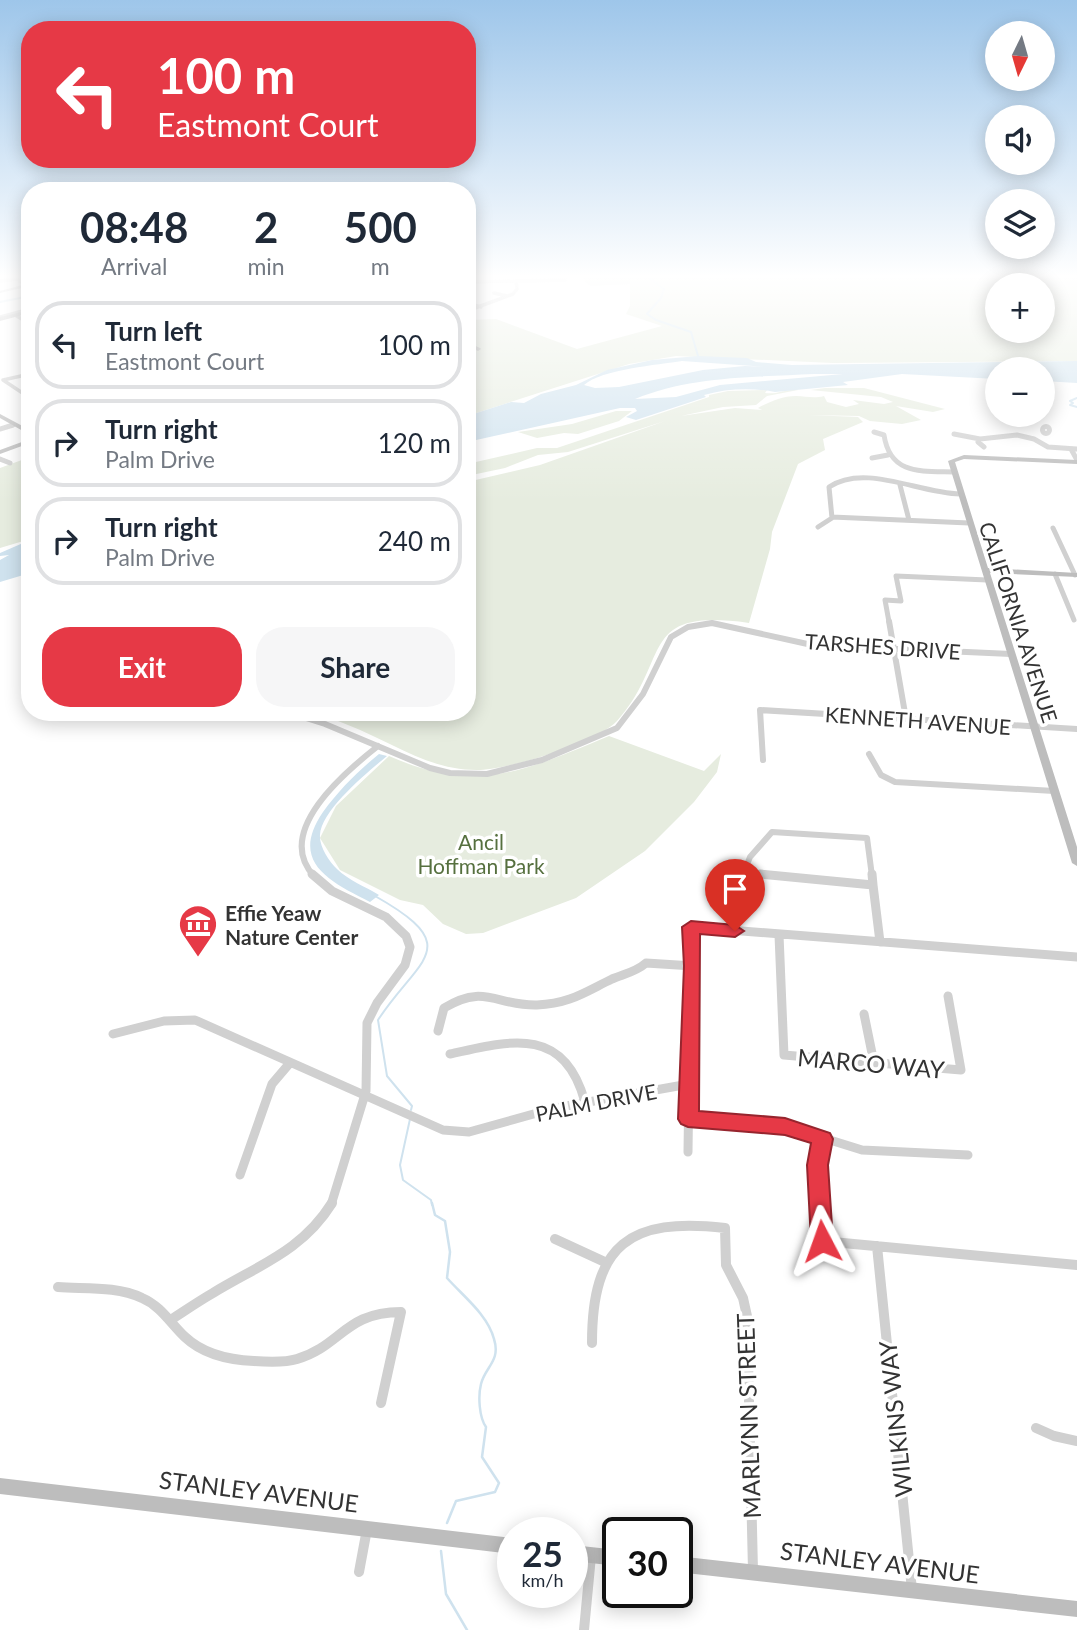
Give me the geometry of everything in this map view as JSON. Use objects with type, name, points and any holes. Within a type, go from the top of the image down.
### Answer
[{"type":"street","points":[[21,376],[3,380],[21,392]]},
{"type":"street","points":[[0,416],[21,429]]},
{"type":"street","points":[[0,429],[13,425]]},
{"type":"street","points":[[874,432],[884,435],[888,455],[899,466],[918,471],[955,474],[951,461],[958,457],[1076,460],[1074,449],[1043,445],[1034,439],[1011,435],[980,439],[954,434]]},
{"type":"street","points":[[1034,439],[1048,433]]},
{"type":"street","points":[[980,439],[978,442],[984,446]]},
{"type":"street","points":[[0,452],[21,444]]},
{"type":"street","points":[[1037,449],[1043,445]]},
{"type":"street","points":[[1062,449],[1067,459]]},
{"type":"street","points":[[872,458],[888,455]]},
{"type":"street","points":[[0,459],[10,463]]},
{"type":"street","name":"CALIFORNIA AVENUE","points":[[955,474],[1077,863]]},
{"type":"street","points":[[818,527],[829,522],[832,517],[828,490],[839,481],[865,478],[934,492],[960,494]]},
{"type":"street","points":[[900,485],[909,520]]},
{"type":"street","points":[[832,517],[969,523]]},
{"type":"street","points":[[984,570],[1076,575],[1054,528]]},
{"type":"street","points":[[1055,574],[1074,620]]},
{"type":"street","points":[[906,719],[885,600],[901,601],[896,576],[988,580]]},
{"type":"street","name":"TARSHES DRIVE","points":[[320,721],[428,768],[457,774],[488,775],[522,768],[597,738],[620,725],[631,713],[671,637],[681,629],[695,625],[729,625],[812,645],[1011,654]]},
{"type":"street","name":"KENNETH AVENUE","points":[[763,760],[760,710],[1077,729]]},
{"type":"street","points":[[172,1319],[212,1293],[289,1251],[319,1224],[335,1198],[364,1097],[367,1065],[365,1030],[368,1017],[373,1005],[408,960],[407,938],[402,930],[367,908],[322,885],[306,865],[300,846],[305,823],[317,806],[359,761],[378,746]]},
{"type":"street","points":[[869,754],[881,775],[895,782],[1054,791]]},
{"type":"street","points":[[873,885],[790,879],[744,872],[750,857],[772,832],[867,838],[873,885],[880,942]]},
{"type":"street","points":[[688,1152],[693,966],[691,927],[1077,957]]},
{"type":"street","name":"MARCO WAY","points":[[779,935],[784,1055],[961,1070],[948,996]]},
{"type":"street","points":[[438,1031],[444,1008],[472,994],[487,995],[514,1004],[537,1005],[587,994],[611,980],[641,969],[646,963],[693,966]]},
{"type":"street","points":[[864,1014],[874,1063]]},
{"type":"street","name":"PALM DRIVE","points":[[113,1034],[165,1020],[195,1020],[419,1122],[443,1130],[469,1132],[534,1113],[689,1084]]},
{"type":"street","points":[[450,1054],[516,1042],[548,1049],[565,1059],[574,1070],[585,1102]]},
{"type":"street","points":[[240,1175],[272,1084],[289,1064]]},
{"type":"street","points":[[688,1119],[785,1126],[823,1139],[877,1152],[968,1155]]},
{"type":"street","points":[[823,1139],[817,1165],[822,1241],[1077,1265]]},
{"type":"street","name":"MARLYNN STREET","points":[[592,1343],[594,1296],[607,1263],[623,1243],[644,1230],[669,1225],[725,1228],[726,1265],[743,1298],[747,1316],[754,1572]]},
{"type":"street","points":[[555,1239],[607,1263]]},
{"type":"street","name":"WILKINS WAY","points":[[877,1246],[912,1591]]},
{"type":"street","points":[[58,1287],[134,1295],[172,1319],[186,1338],[215,1355],[282,1362],[315,1353],[357,1319],[382,1311],[401,1312],[381,1403]]},
{"type":"street","points":[[1036,1427],[1062,1439],[1077,1441]]},
{"type":"street","name":"STANLEY AVENUE","points":[[0,1486],[497,1544]]},
{"type":"street","points":[[359,1572],[367,1528]]},
{"type":"street","points":[[588,1555],[602,1556]]},
{"type":"street","points":[[584,1630],[591,1555]]},
{"type":"street","name":"STANLEY AVENUE","points":[[693,1566],[1077,1609]]},
{"type":"green space","points":[[476,350],[1077,350],[1077,361],[1055,361],[1055,357],[985,357],[985,362],[833,363],[676,356],[629,364],[476,413]]},
{"type":"green space","points":[[864,388],[945,409],[933,412],[896,406],[921,420],[902,424],[870,421],[859,416],[809,415],[858,417],[863,422],[823,439],[825,450],[798,464],[772,532],[770,549],[749,623],[713,620],[688,623],[672,631],[661,643],[634,699],[617,721],[606,729],[551,754],[477,770],[459,769],[426,760],[336,721],[476,721],[476,480],[540,465],[665,421],[568,452],[538,455],[505,468],[476,474],[476,462],[537,448],[557,448],[709,395],[728,391],[767,390],[765,393],[769,393],[798,390],[767,396],[756,405],[723,407],[681,416],[735,408],[762,410],[758,408],[791,396],[824,396],[827,402],[846,407],[859,404],[853,400],[884,404],[893,402],[881,397],[811,390]]},
{"type":"green space","points":[[616,411],[632,411],[619,421],[578,434],[564,433],[537,438],[518,432],[572,424]]},
{"type":"green space","points":[[21,460],[21,542],[0,548],[0,468]]},
{"type":"green space","name":"Ancil Hoffman Park","points":[[609,736],[704,771],[721,754],[717,772],[694,802],[645,851],[576,898],[483,933],[466,934],[443,924],[423,905],[400,900],[340,870],[320,838],[336,806],[389,756],[420,768],[476,776],[527,768]]},
{"type":"water","points":[[698,356],[747,358],[756,362],[792,365],[985,362],[985,378],[902,374],[843,382],[848,385],[775,392],[731,390],[704,395],[706,397],[636,420],[626,417],[637,411],[635,408],[620,408],[476,440],[476,413],[511,402],[524,403],[541,394],[576,385],[607,370],[652,360]],"holes":[[[682,361],[767,367],[703,370],[619,387],[595,388],[584,385],[617,371]],[[843,374],[720,385],[676,397],[635,399],[656,391],[700,382],[746,377]]]},
{"type":"water","points":[[1055,361],[1077,361],[1077,383],[1055,382]]},
{"type":"water","points":[[21,544],[21,576],[0,582],[0,560],[9,555],[0,556],[0,553]]},
{"type":"water","points":[[379,754],[387,756],[337,803],[322,825],[320,835],[323,849],[334,866],[346,877],[379,895],[370,902],[341,886],[318,868],[312,857],[310,844],[314,829],[329,804],[349,781]]},
{"type":"waterway","points":[[696,350],[698,356]]},
{"type":"waterway","points":[[1077,398],[1070,401],[1073,403],[1070,405],[1077,407]]},
{"type":"waterway","points":[[375,896],[420,929],[427,942],[426,954],[419,967],[378,1020],[387,1076],[412,1106],[411,1110]]},
{"type":"waterway","points":[[410,1119],[400,1165],[403,1180],[431,1200],[432,1205]]},
{"type":"waterway","points":[[432,1203],[435,1215],[445,1221],[450,1252],[447,1278],[486,1322],[496,1347],[494,1358],[481,1384],[479,1400],[486,1427],[482,1457],[499,1483],[495,1492],[456,1501],[447,1523]]},
{"type":"waterway","points":[[441,1551],[446,1594],[467,1630]]},
{"type":"place","name":"Effie Yeaw Nature Center","points":[[198,958]]},
{"type":"route","points":[[735,931],[691,927],[693,966],[688,1119],[785,1126],[823,1139],[817,1165],[822,1241]]}]
